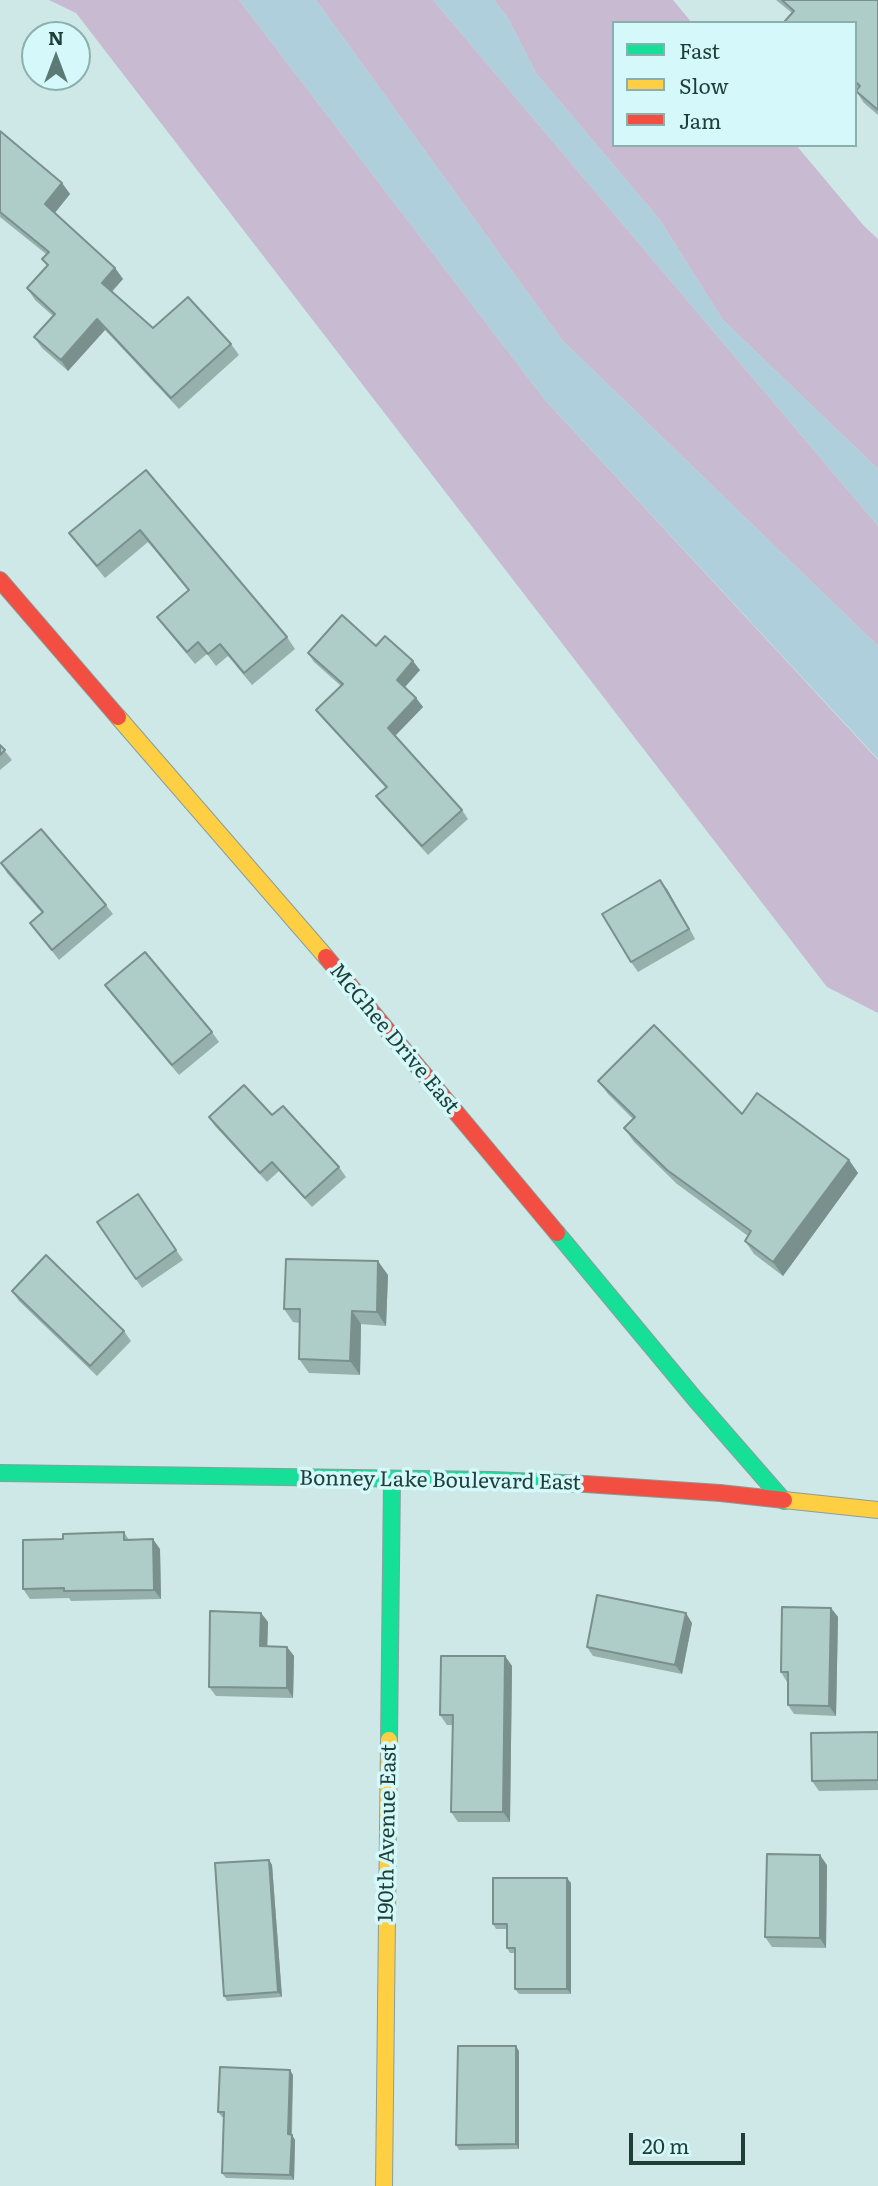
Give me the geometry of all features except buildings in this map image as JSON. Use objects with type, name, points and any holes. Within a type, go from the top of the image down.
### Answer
[{"type":"street","name":"McGhee Drive East","points":[[0,580],[321,951],[695,1399],[784,1501]]},
{"type":"street","name":"Bonney Lake Boulevard East","points":[[0,1472],[586,1484],[720,1493],[878,1510]]},
{"type":"street","name":"190th Avenue East","points":[[384,2186],[391,1480]]},
{"type":"shaded area","points":[[49,0],[239,0],[545,400],[878,760],[878,1013],[827,987],[91,32],[91,21],[82,21],[76,13]]},
{"type":"shaded area","points":[[239,0],[316,0],[562,340],[878,646],[878,759],[545,400]]},
{"type":"shaded area","points":[[316,0],[433,0],[878,526],[878,646],[562,340]]},
{"type":"shaded area","points":[[433,0],[494,0],[508,18],[536,73],[660,220],[723,320],[878,469],[878,526]]},
{"type":"shaded area","points":[[494,0],[673,0],[690,21],[612,21],[612,147],[798,147],[878,239],[878,469],[723,320],[660,220],[536,73],[508,18]]},
{"type":"traffic: fast","points":[[557,1233],[784,1501]]},
{"type":"traffic: fast","points":[[0,1473],[492,1480],[585,1484]]},
{"type":"traffic: fast","points":[[389,1740],[392,1480]]},
{"type":"traffic: slow","points":[[118,717],[326,957]]},
{"type":"traffic: slow","points":[[784,1500],[878,1510]]},
{"type":"traffic: slow","points":[[384,2186],[389,1740]]},
{"type":"traffic: jam","points":[[0,580],[118,717]]},
{"type":"traffic: jam","points":[[326,957],[557,1233]]},
{"type":"traffic: jam","points":[[585,1484],[784,1500]]}]
